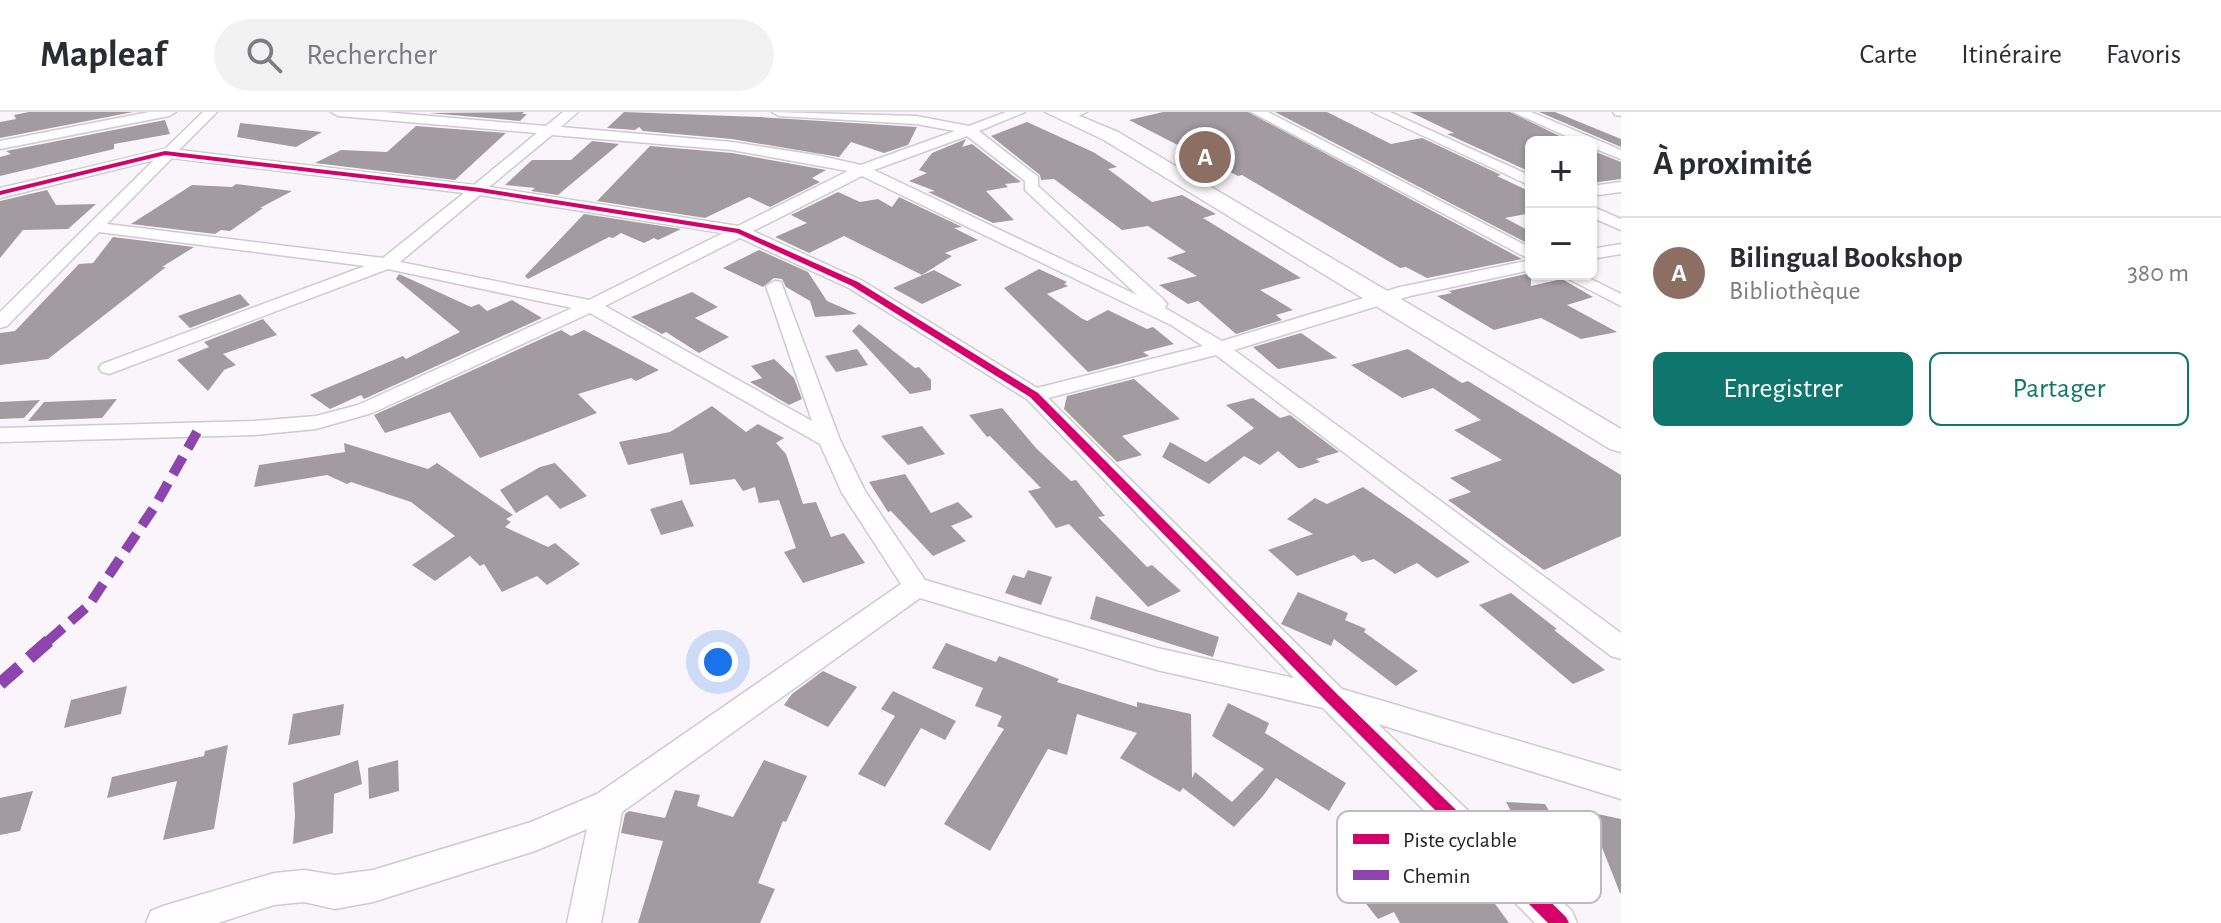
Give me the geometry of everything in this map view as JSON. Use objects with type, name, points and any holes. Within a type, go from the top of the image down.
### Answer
[{"type":"main road","points":[[1071,113],[1126,130],[1621,415]]},
{"type":"main road","points":[[1071,113],[1621,442]]},
{"type":"street","points":[[0,145],[169,112]]},
{"type":"street","points":[[0,322],[165,153],[210,112]]},
{"type":"street","points":[[338,112],[773,151],[862,170],[1178,321],[1219,348],[1621,648]]},
{"type":"street","points":[[109,368],[387,264],[571,112]]},
{"type":"street","points":[[779,112],[916,120],[967,129],[1033,180],[1030,187],[1178,321]]},
{"type":"street","points":[[0,435],[197,432],[316,422],[365,409],[591,306],[862,170],[1018,112]]},
{"type":"street","points":[[1379,112],[1525,179]]},
{"type":"street","points":[[1520,112],[1621,155]]},
{"type":"street","points":[[1264,115],[1525,252]]},
{"type":"street","points":[[0,193],[165,153],[480,190],[739,231],[855,284],[1034,395],[1447,811]]},
{"type":"street","points":[[1597,190],[1621,187]]},
{"type":"street","points":[[1597,214],[1621,225]]},
{"type":"street","points":[[95,227],[387,264],[591,306],[829,440]]},
{"type":"street","points":[[1597,253],[1621,249]]},
{"type":"street","points":[[1034,395],[1219,348],[1406,291],[1525,266]]},
{"type":"street","points":[[1580,280],[1621,301]]},
{"type":"street","points":[[775,286],[829,440],[854,493],[916,587],[1157,659],[1332,698],[1621,785]]},
{"type":"street","points":[[163,923],[274,889],[304,886],[335,892],[373,886],[535,836],[608,804],[916,587]]},
{"type":"street","points":[[584,923],[608,804]]},
{"type":"street","points":[[1540,903],[1560,923]]},
{"type":"building","points":[[29,112],[133,112],[0,138],[0,122]]},
{"type":"building","points":[[524,112],[522,114],[527,114],[520,121],[429,113]]},
{"type":"building","points":[[624,112],[917,127],[908,145],[884,153],[851,142],[839,157],[732,139],[643,131],[639,127],[635,130],[607,128]]},
{"type":"building","points":[[1163,112],[1248,112],[1522,259],[1427,278],[1406,267],[1400,268],[1242,175],[1238,176],[1129,120]]},
{"type":"building","points":[[1275,112],[1327,112],[1391,144],[1422,138],[1501,175],[1497,176],[1525,189],[1525,214],[1505,218],[1525,229],[1525,242]]},
{"type":"building","points":[[1410,112],[1510,112],[1560,136],[1525,136],[1525,170],[1447,134],[1454,133]]},
{"type":"building","points":[[1539,112],[1555,112],[1621,139],[1621,147]]},
{"type":"building","points":[[165,120],[170,134],[114,144],[114,149],[0,176],[0,157],[11,154],[6,151]]},
{"type":"building","points":[[1027,122],[1093,152],[1117,167],[1108,169],[1152,202],[1182,195],[1216,214],[1203,218],[1301,278],[1260,290],[1293,310],[1276,315],[1282,320],[1236,334],[1198,301],[1188,304],[1159,285],[1197,276],[1167,258],[1186,252],[1148,226],[1122,230],[1054,179],[1041,180],[1040,175],[991,136]]},
{"type":"building","points":[[240,123],[322,132],[296,147],[237,137]]},
{"type":"building","points":[[416,126],[506,133],[455,180],[315,163],[341,150],[387,152]]},
{"type":"building","points":[[966,139],[962,147],[972,144],[1021,182],[986,191],[1014,220],[993,223],[928,192],[935,191],[909,181],[927,173],[919,170],[932,153]]},
{"type":"building","points":[[592,141],[619,144],[558,195],[531,191],[535,188],[505,185],[532,160],[571,160]]},
{"type":"building","points":[[650,146],[732,153],[826,170],[812,178],[820,182],[770,207],[749,197],[705,218],[597,201]]},
{"type":"building","points":[[1597,152],[1621,162],[1621,179],[1597,182]]},
{"type":"building","points":[[236,184],[292,191],[260,208],[263,208],[230,231],[221,230],[215,234],[131,224],[192,185],[232,187]]},
{"type":"building","points":[[47,190],[56,205],[96,204],[68,229],[23,230],[0,258],[0,201]]},
{"type":"building","points":[[838,192],[860,202],[878,199],[892,207],[899,197],[962,227],[954,228],[978,240],[945,253],[952,256],[922,275],[844,236],[809,253],[775,237],[807,223],[791,215]]},
{"type":"building","points":[[584,214],[681,229],[644,243],[621,233],[528,279],[525,276]]},
{"type":"building","points":[[113,237],[194,247],[162,267],[166,267],[48,359],[0,365],[0,333],[15,331],[79,264],[93,263]]},
{"type":"building","points":[[759,250],[808,272],[827,301],[857,314],[815,317],[810,301],[786,287],[782,279],[774,278],[763,287],[723,268]]},
{"type":"building","points":[[1039,269],[1067,282],[1064,284],[1068,286],[1047,294],[1081,318],[1087,321],[1108,310],[1147,329],[1153,327],[1174,344],[1143,352],[1149,356],[1088,372],[1004,288]]},
{"type":"building","points":[[934,270],[962,285],[922,304],[893,288]]},
{"type":"building","points":[[399,274],[471,307],[479,304],[487,311],[512,300],[542,318],[364,399],[361,395],[330,409],[310,395],[403,356],[406,359],[460,332],[396,279]]},
{"type":"building","points":[[1525,274],[1525,280],[1531,280],[1531,286],[1564,280],[1593,297],[1567,305],[1617,332],[1581,339],[1541,318],[1494,330],[1437,296],[1452,293],[1449,291]]},
{"type":"building","points":[[692,292],[718,307],[695,318],[729,337],[699,353],[666,332],[662,334],[631,317]]},
{"type":"building","points":[[240,294],[250,305],[190,328],[178,316]]},
{"type":"building","points":[[263,319],[277,335],[223,354],[236,365],[224,370],[208,391],[177,360],[209,347],[204,342]]},
{"type":"building","points":[[859,324],[915,368],[919,367],[931,380],[931,390],[910,394],[852,331]]},
{"type":"building","points":[[561,330],[571,336],[584,330],[659,370],[636,381],[631,378],[578,394],[597,413],[480,458],[450,412],[385,433],[374,415]]},
{"type":"building","points":[[1301,333],[1337,358],[1278,369],[1253,347]]},
{"type":"building","points":[[857,349],[868,365],[836,372],[825,356]]},
{"type":"building","points":[[1408,349],[1462,383],[1468,381],[1621,475],[1621,536],[1544,570],[1448,500],[1471,492],[1450,478],[1502,460],[1454,430],[1481,420],[1433,388],[1402,398],[1351,365]]},
{"type":"building","points":[[774,359],[794,378],[802,399],[789,405],[750,382],[762,378],[751,366]]},
{"type":"building","points":[[1134,379],[1180,419],[1122,436],[1142,455],[1117,462],[1064,409],[1067,396]]},
{"type":"building","points":[[1253,398],[1280,418],[1290,415],[1339,452],[1316,459],[1320,462],[1302,468],[1278,451],[1260,465],[1244,456],[1209,484],[1162,457],[1170,442],[1206,462],[1254,428],[1226,405]]},
{"type":"building","points":[[117,399],[102,418],[28,421],[44,402]]},
{"type":"building","points":[[40,400],[24,418],[0,419],[0,402]]},
{"type":"building","points":[[712,406],[746,432],[758,424],[784,438],[776,443],[786,454],[803,504],[816,502],[831,537],[844,533],[865,563],[803,583],[784,552],[796,548],[779,500],[759,503],[755,487],[743,491],[735,479],[690,485],[683,453],[628,465],[619,442],[670,432]]},
{"type":"building","points":[[1002,408],[1036,448],[1071,481],[1076,480],[1105,516],[1098,517],[1147,567],[1152,565],[1181,591],[1148,607],[1069,524],[1056,528],[1028,491],[1041,488],[990,436],[987,437],[969,415]]},
{"type":"building","points":[[922,426],[945,454],[908,465],[881,436]]},
{"type":"building","points":[[344,443],[428,469],[437,463],[513,515],[506,519],[511,522],[505,527],[548,547],[555,543],[580,564],[547,585],[537,576],[502,592],[484,564],[480,566],[470,556],[435,581],[412,565],[455,536],[411,502],[351,482],[347,484],[327,475],[254,487],[259,465],[345,452]]},
{"type":"building","points":[[555,463],[587,496],[560,509],[547,495],[516,513],[500,490],[540,467]]},
{"type":"building","points":[[905,474],[931,513],[958,502],[973,517],[951,526],[966,541],[933,556],[891,511],[888,512],[869,482]]},
{"type":"building","points":[[1363,487],[1470,562],[1437,578],[1417,563],[1395,574],[1374,559],[1362,562],[1354,555],[1297,576],[1268,550],[1313,534],[1287,519],[1315,498],[1327,504]]},
{"type":"building","points":[[682,500],[694,526],[661,535],[650,509]]},
{"type":"building","points":[[1028,570],[1052,577],[1041,605],[1005,593],[1013,575],[1024,578]]},
{"type":"building","points":[[1298,592],[1348,613],[1345,620],[1366,629],[1364,632],[1418,671],[1396,686],[1334,639],[1331,646],[1281,624]]},
{"type":"building","points":[[1511,593],[1605,670],[1573,684],[1479,605]]},
{"type":"building","points":[[1096,596],[1219,637],[1213,657],[1090,619]]},
{"type":"building","points":[[946,643],[996,662],[999,656],[1059,679],[1057,682],[1137,707],[1137,702],[1191,714],[1192,778],[1195,772],[1232,802],[1264,769],[1212,736],[1228,703],[1269,723],[1265,733],[1346,783],[1329,811],[1276,778],[1234,827],[1183,788],[1180,792],[1120,758],[1137,733],[1077,714],[1067,755],[1048,749],[990,851],[944,824],[1004,729],[997,726],[1002,716],[975,706],[983,688],[932,668]]},
{"type":"building","points":[[823,671],[857,687],[828,727],[784,705],[792,694]]},
{"type":"building","points":[[127,686],[121,714],[64,728],[71,700]]},
{"type":"building","points":[[893,691],[956,721],[945,740],[921,728],[885,787],[858,774],[895,716],[881,709]]},
{"type":"building","points":[[344,704],[340,735],[288,745],[293,714]]},
{"type":"building","points":[[228,745],[214,829],[163,840],[177,781],[107,798],[112,777],[204,756],[205,751]]},
{"type":"building","points":[[358,760],[362,784],[334,794],[333,833],[293,844],[293,783]]},
{"type":"building","points":[[398,760],[399,791],[369,799],[368,768]]},
{"type":"building","points":[[764,760],[807,776],[786,822],[783,821],[758,883],[775,889],[760,923],[638,923],[663,841],[621,833],[625,814],[629,811],[665,818],[675,790],[700,795],[697,806],[733,817]]},
{"type":"building","points":[[33,791],[20,831],[0,835],[0,798]]},
{"type":"building","points":[[1506,802],[1545,804],[1549,811],[1511,811]]},
{"type":"building","points":[[1601,815],[1621,819],[1620,893],[1601,845]]},
{"type":"building","points":[[1365,903],[1494,903],[1509,923],[1400,923],[1394,912],[1378,919]]},
{"type":"marked path","points":[[0,684],[89,605],[155,506],[197,432]]},
{"type":"cycle path","points":[[0,193],[165,153],[480,190],[739,231],[855,284],[1034,395],[1447,811]]},
{"type":"cycle path","points":[[1540,903],[1560,923]]},
{"type":"place","name":"Bilingual Bookshop","points":[[1205,157]]}]
